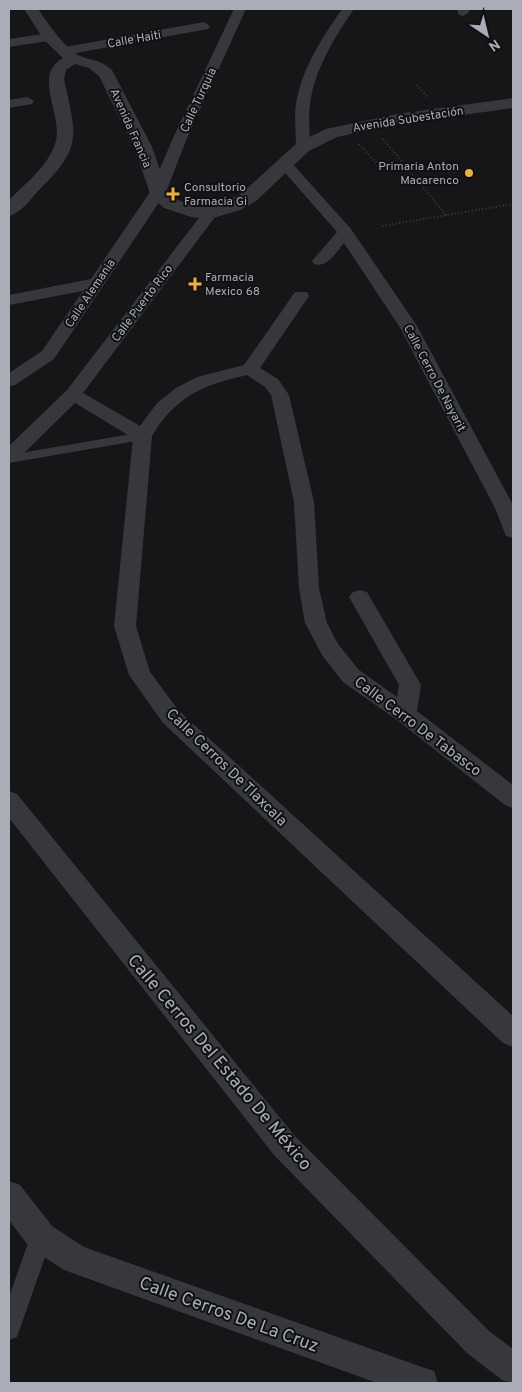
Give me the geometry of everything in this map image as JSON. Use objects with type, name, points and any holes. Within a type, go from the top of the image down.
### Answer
[{"type":"street","points":[[9,210],[56,160],[66,135],[56,79],[57,71],[69,55],[50,37],[31,9]]},
{"type":"street","name":"Calle Turquia","points":[[158,192],[180,138],[240,9]]},
{"type":"street","points":[[303,147],[303,104],[313,68],[336,25],[348,9]]},
{"type":"street","name":"Calle Haiti","points":[[69,55],[204,26]]},
{"type":"street","points":[[9,43],[50,37]]},
{"type":"street","name":"Avenida Francia","points":[[69,55],[94,64],[106,73],[143,147],[158,192]]},
{"type":"street","points":[[9,104],[26,101]]},
{"type":"street","name":"Avenida Subestación","points":[[210,213],[233,206],[249,197],[303,147],[314,140],[345,129],[370,124],[513,103]]},
{"type":"street","points":[[285,164],[346,232],[320,261]]},
{"type":"street","points":[[158,192],[171,204],[191,212],[210,213]]},
{"type":"street","name":"Calle Alemania","points":[[9,381],[48,355],[158,192]]},
{"type":"street","name":"Calle Puerto Rico","points":[[73,394],[210,213]]},
{"type":"street","name":"Calle Cerro De Nayarit","points":[[346,232],[408,326],[505,508],[513,531]]},
{"type":"street","points":[[9,300],[98,283]]},
{"type":"street","points":[[9,458],[142,436],[163,407],[184,390],[211,377],[250,369],[300,296]]},
{"type":"street","name":"Calle Cerro De Tabasco","points":[[250,369],[272,383],[280,395],[304,502],[309,588],[316,623],[330,649],[350,676],[405,714],[513,798]]},
{"type":"street","points":[[9,458],[73,394],[142,436]]},
{"type":"street","name":"Calle Cerros De Tlaxcala","points":[[142,436],[125,626],[140,675],[172,717],[513,1034]]},
{"type":"street","points":[[360,597],[410,685],[405,714]]},
{"type":"street","name":"Calle Cerros Del Estado De México","points":[[9,802],[284,1145],[478,1342],[513,1369]]},
{"type":"street","name":"Calle Cerros De La Cruz","points":[[9,1196],[41,1237],[74,1259],[422,1383]]},
{"type":"street","points":[[9,1329],[41,1237]]},
{"type":"path","points":[[370,124],[446,215]]},
{"type":"path","points":[[345,129],[382,169]]},
{"type":"path","points":[[382,226],[513,204]]},
{"type":"place","name":"Primaria Anton Macarenco","points":[[469,173]]},
{"type":"place","name":"Consultorio Farmacia Gi","points":[[173,194]]},
{"type":"place","name":"Farmacia Mexico 68","points":[[195,284]]}]
